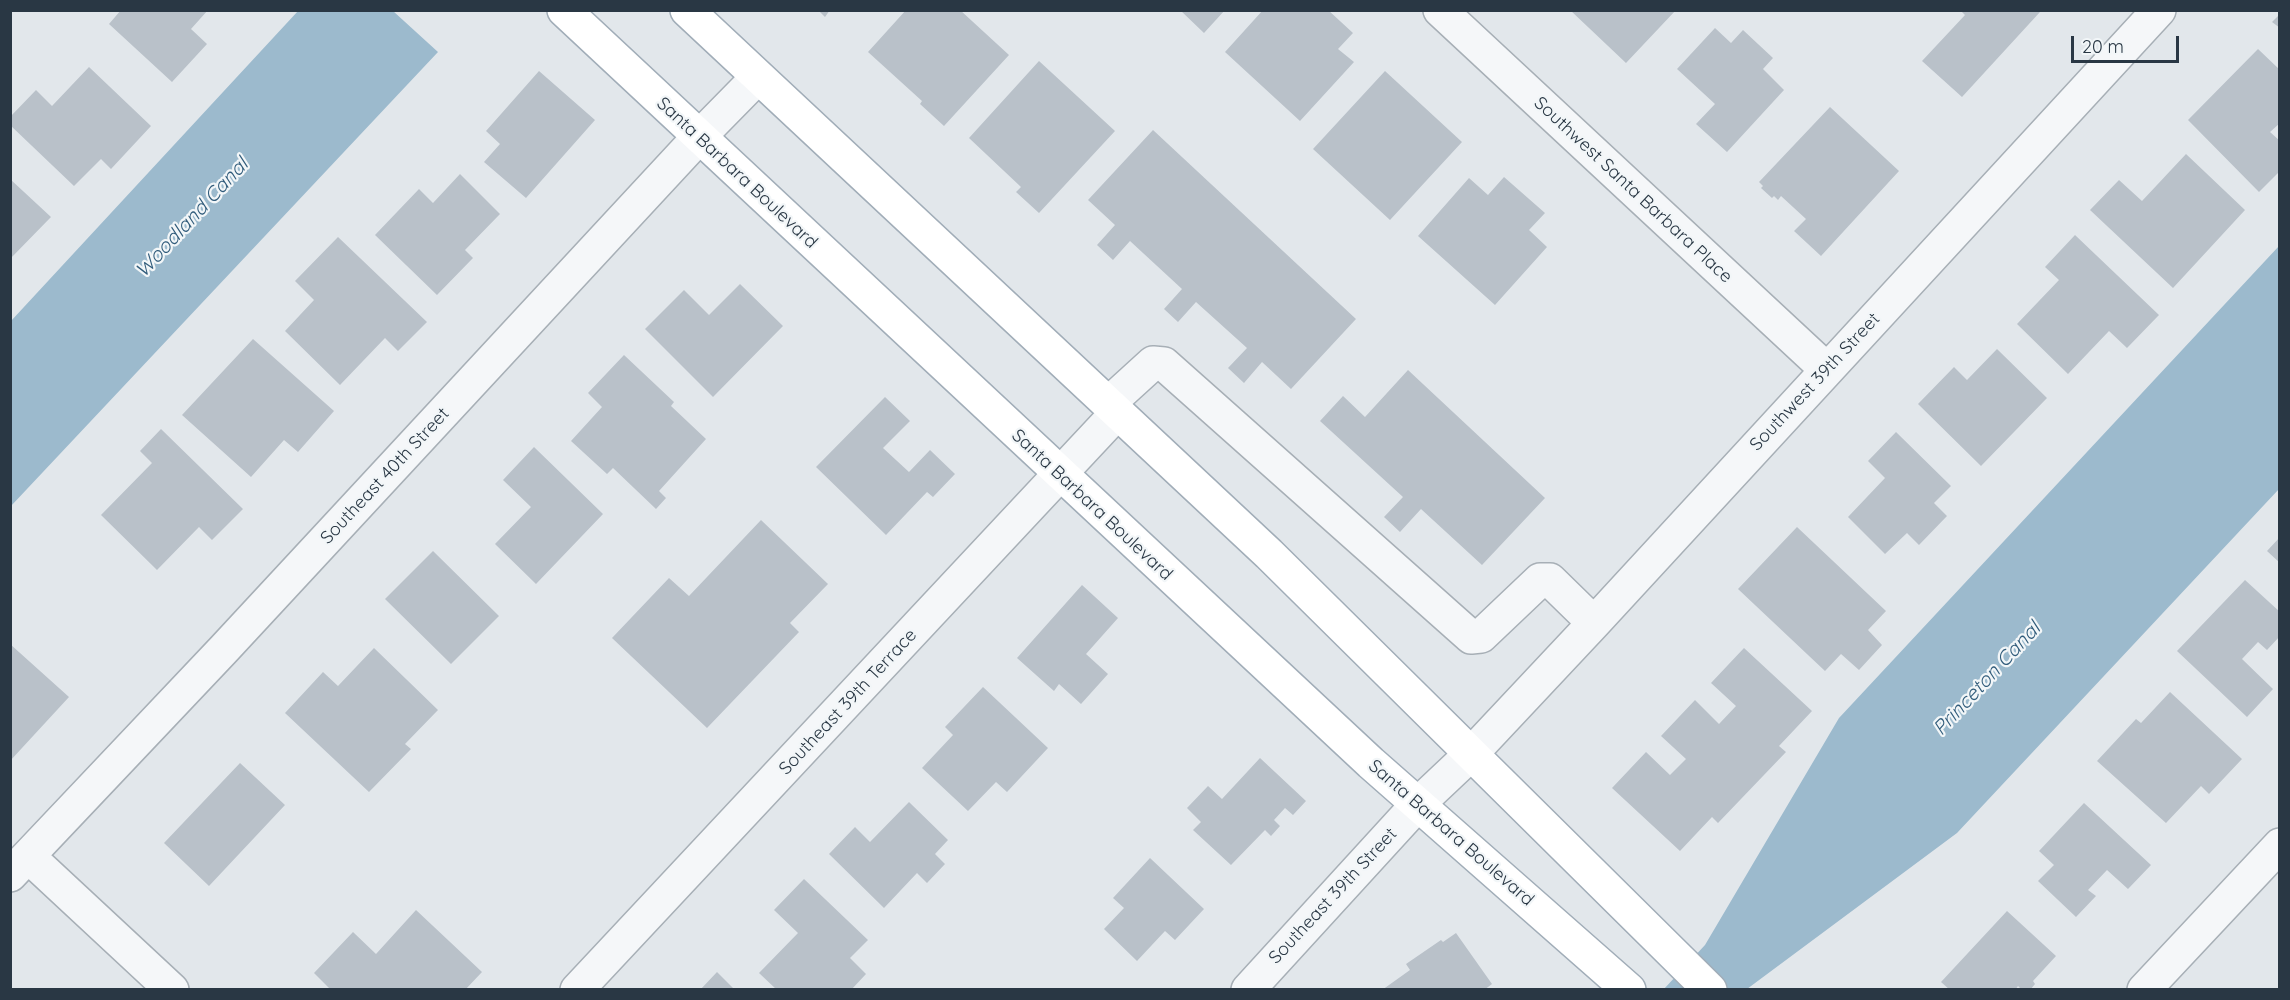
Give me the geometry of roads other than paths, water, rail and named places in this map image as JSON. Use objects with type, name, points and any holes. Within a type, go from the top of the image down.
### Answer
[{"type":"main road","name":"Santa Barbara Boulevard","points":[[564,10],[1061,475],[1418,804],[1626,986]]},
{"type":"main road","points":[[687,10],[1269,554],[1710,990]]},
{"type":"street","name":"Southwest Santa Barbara Place","points":[[1440,10],[1826,369]]},
{"type":"street","name":"Southwest 39th Street","points":[[1471,754],[2159,10]]},
{"type":"street","name":"Southeast 40th Street","points":[[19,865],[224,649],[699,137],[758,77]]},
{"type":"street","name":"Southeast 39th Terrace","points":[[577,990],[1061,475],[1113,408],[1154,363],[1164,364],[1471,637],[1481,636],[1540,580],[1550,580],[1594,623]]},
{"type":"street","name":"Southeast 39th Street","points":[[1248,990],[1418,804],[1471,754]]},
{"type":"street","points":[[2144,990],[2280,845]]},
{"type":"street","points":[[19,865],[172,990]]},
{"type":"water","name":"Woodland Canal","points":[[298,11],[393,11],[438,52],[11,506],[11,321]]},
{"type":"water","name":"Princeton Canal","points":[[2279,246],[2279,489],[1957,833],[1747,989],[1663,990],[1705,945],[1839,718]]}]
